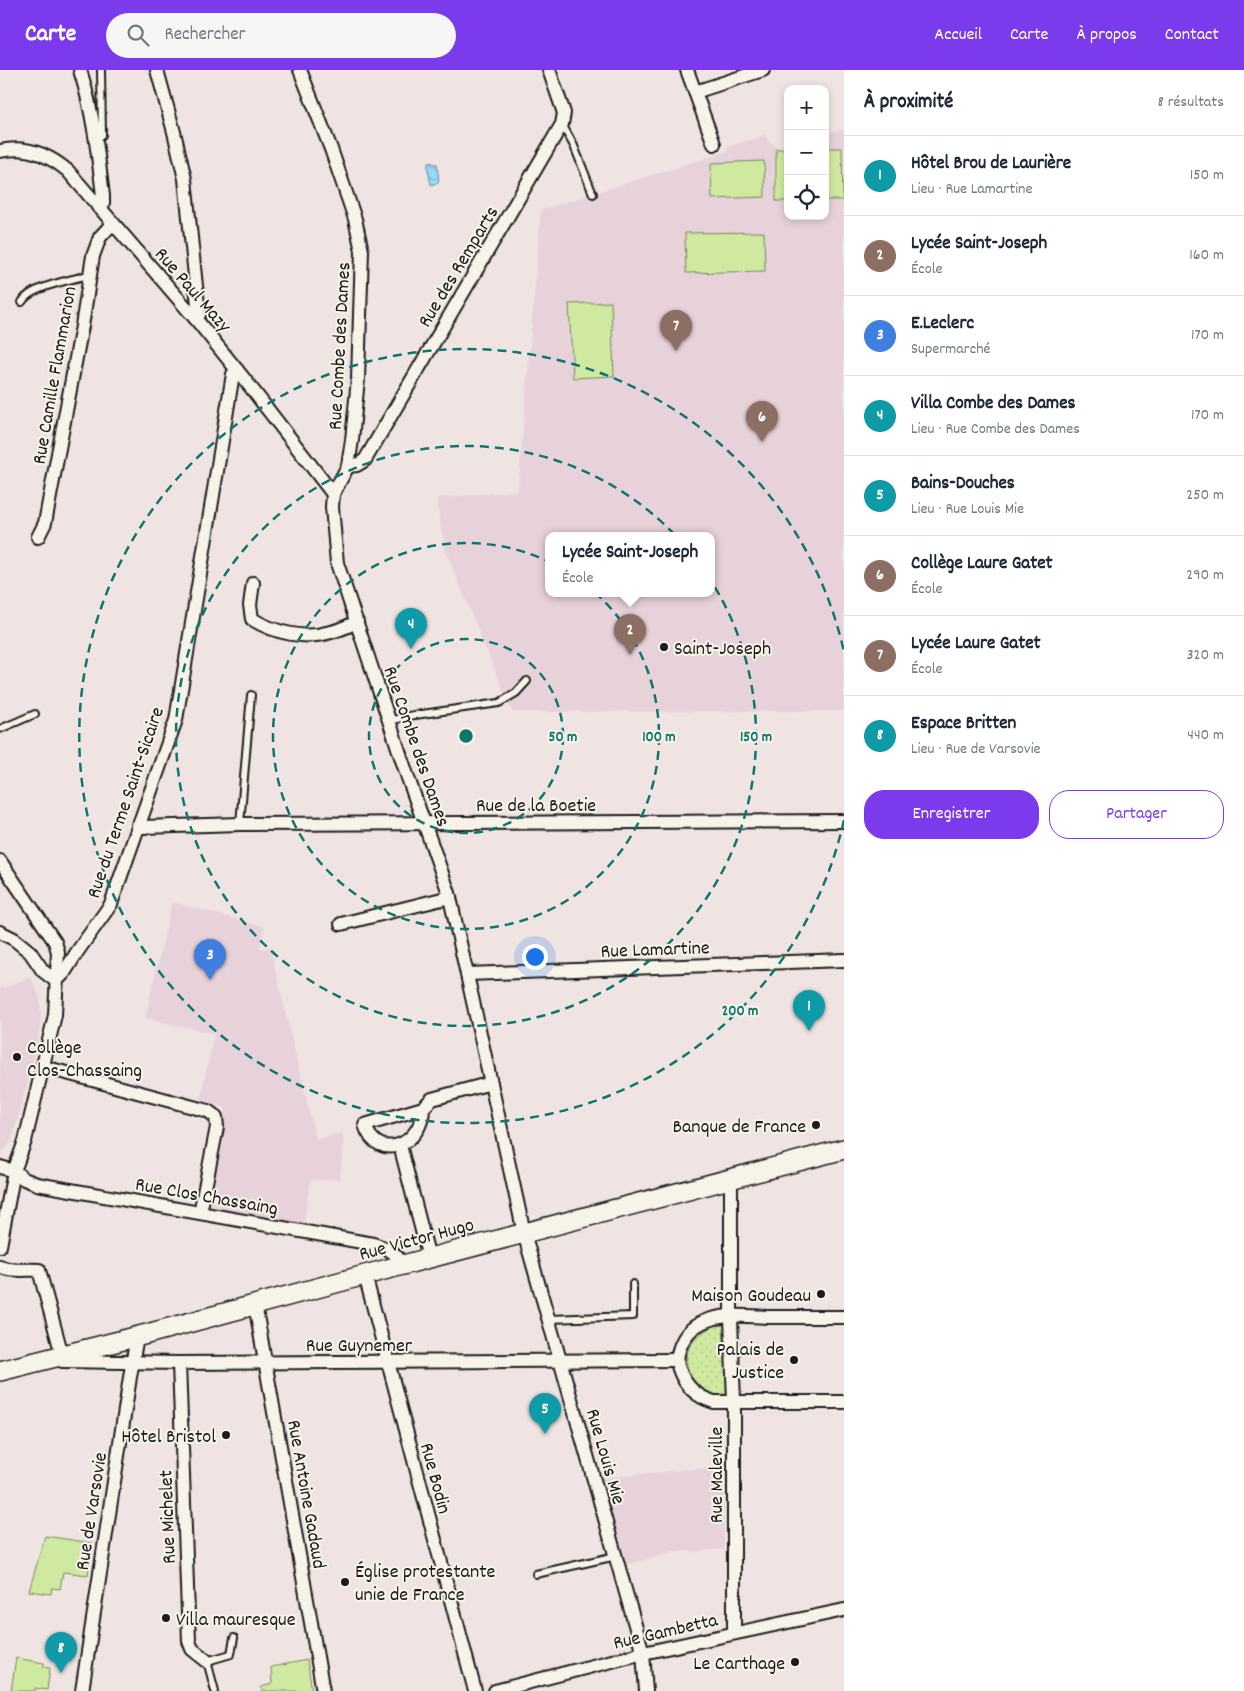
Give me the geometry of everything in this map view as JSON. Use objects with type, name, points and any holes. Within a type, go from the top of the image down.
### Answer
[{"type":"main road","name":"Rue Victor Hugo","points":[[0,1371],[844,1149]]},
{"type":"street","points":[[80,70],[97,139],[103,196],[103,204],[98,207]]},
{"type":"street","points":[[157,70],[185,179],[199,314],[195,318]]},
{"type":"street","name":"Rue Combe des Dames","points":[[300,70],[331,149],[355,219],[362,251],[358,378],[352,440],[348,466],[332,494],[338,563],[389,721],[450,897],[524,1234]]},
{"type":"street","points":[[549,70],[564,113],[562,124]]},
{"type":"street","points":[[688,70],[714,144]]},
{"type":"street","points":[[695,92],[763,70]]},
{"type":"street","name":"Rue des Remparts","points":[[348,466],[357,465],[365,460],[562,124]]},
{"type":"street","name":"Rue Paul Mazy","points":[[0,151],[27,149],[43,154],[68,171],[195,318],[332,494]]},
{"type":"street","name":"Rue Camille Flammarion","points":[[38,537],[45,523],[82,326],[89,277],[100,237],[112,224]]},
{"type":"street","name":"Rue du Terme Saint-Sicaire","points":[[56,981],[64,973],[111,904],[176,720],[233,374],[237,370]]},
{"type":"street","points":[[252,584],[250,605],[252,619],[266,628],[306,636],[330,633],[357,622]]},
{"type":"street","name":"Rue de la Boetie","points":[[138,825],[844,821]]},
{"type":"street","points":[[0,861],[55,942],[58,952],[55,1015],[44,1067],[14,1171],[0,1246]]},
{"type":"street","points":[[341,924],[450,897]]},
{"type":"street","points":[[0,932],[14,939],[30,952],[43,971],[56,981]]},
{"type":"street","name":"Rue Lamartine","points":[[467,974],[844,960]]},
{"type":"street","points":[[44,1067],[208,1111],[216,1118],[217,1127],[200,1213]]},
{"type":"street","points":[[423,1108],[421,1125],[408,1141],[400,1145],[392,1147],[378,1143],[367,1132],[364,1125],[423,1108],[432,1099],[491,1083]]},
{"type":"street","points":[[400,1145],[429,1258]]},
{"type":"street","name":"Rue Clos Chassaing","points":[[0,1167],[14,1171],[33,1183],[373,1244],[387,1248],[395,1253],[402,1265]]},
{"type":"street","name":"Rue Maleville","points":[[729,1179],[731,1188],[731,1317],[734,1403],[734,1633]]},
{"type":"street","name":"Rue Louis Mie","points":[[524,1234],[643,1653],[646,1691]]},
{"type":"street","points":[[0,1266],[4,1269],[40,1270],[62,1355]]},
{"type":"street","name":"Rue Bodin","points":[[365,1275],[475,1691]]},
{"type":"street","name":"Rue Antoine Gadaud","points":[[255,1304],[323,1691]]},
{"type":"street","points":[[844,1317],[731,1317],[709,1320],[694,1327],[687,1334],[677,1360],[683,1378],[688,1385],[698,1396],[714,1402],[844,1402]]},
{"type":"street","name":"Rue de Varsovie","points":[[82,1691],[137,1336]]},
{"type":"street","name":"Rue Guynemer","points":[[41,1360],[266,1363],[677,1360]]},
{"type":"street","name":"Rue Michelet","points":[[179,1363],[189,1641],[192,1649],[207,1661]]},
{"type":"street","name":"Rue Gambetta","points":[[494,1691],[643,1653],[844,1610]]},
{"type":"lane","points":[[97,139],[102,134],[101,70]]},
{"type":"lane","points":[[562,124],[574,146],[593,194]]},
{"type":"lane","points":[[22,302],[25,297],[36,290],[84,276],[89,277]]},
{"type":"lane","points":[[389,721],[408,716],[499,703],[516,693],[527,682]]},
{"type":"lane","points":[[240,824],[251,696]]},
{"type":"lane","points":[[0,729],[35,714]]},
{"type":"lane","points":[[549,1320],[634,1316],[633,1284]]},
{"type":"lane","points":[[536,1574],[616,1556]]},
{"type":"lane","points":[[214,1691],[207,1661],[231,1654],[234,1638]]},
{"type":"shaded area","points":[[844,129],[844,711],[512,712],[445,550],[436,498],[518,491],[541,210],[728,151],[727,147],[766,135],[768,141],[780,148],[784,148],[784,220],[829,220],[829,132]]},
{"type":"shaded area","points":[[172,902],[265,927],[259,949],[270,947],[316,1139],[342,1133],[344,1139],[340,1179],[310,1181],[304,1224],[210,1207],[205,1201],[226,1108],[200,1101],[214,1034],[145,1018]]},
{"type":"shaded area","name":"Collège Clos-Chassaing","points":[[30,977],[40,997],[41,1018],[38,1043],[12,1140],[5,1150],[0,1153],[0,989]]},
{"type":"shaded area","points":[[723,1466],[724,1549],[701,1552],[673,1551],[625,1565],[601,1478]]},
{"type":"green space","points":[[829,148],[842,148],[843,200],[829,200]]},
{"type":"green space","points":[[776,149],[784,149],[784,201],[776,201]]},
{"type":"green space","points":[[764,161],[765,197],[712,199],[711,163]]},
{"type":"green space","points":[[764,232],[765,271],[686,273],[685,233]]},
{"type":"green space","points":[[611,302],[614,376],[573,378],[569,304]]},
{"type":"green space","points":[[717,1325],[726,1325],[727,1396],[711,1394],[702,1389],[693,1379],[687,1367],[686,1359],[691,1344],[702,1333]]},
{"type":"green space","points":[[45,1536],[92,1543],[88,1575],[63,1572],[60,1589],[52,1588],[51,1594],[29,1591]]},
{"type":"green space","points":[[16,1658],[44,1663],[44,1667],[50,1668],[47,1690],[35,1688],[35,1691],[11,1691]]},
{"type":"green space","points":[[307,1660],[312,1691],[262,1691],[261,1687],[272,1684],[271,1667]]},
{"type":"water","points":[[428,162],[437,164],[439,182],[431,185],[428,170]]},
{"type":"place","name":"Lycée Laure Gatet","points":[[676,351]]},
{"type":"place","name":"Collège Laure Gatet","points":[[762,442]]},
{"type":"place","name":"Saint-Joseph","points":[[664,647]]},
{"type":"place","name":"Villa Combe des Dames","points":[[411,649]]},
{"type":"place","name":"Lycée Saint-Joseph","points":[[630,655]]},
{"type":"place","name":"E.Leclerc","points":[[210,980]]},
{"type":"place","name":"Hôtel Brou de Laurière","points":[[809,1031]]},
{"type":"place","name":"Collège Clos-Chassaing","points":[[17,1057]]},
{"type":"place","name":"Banque de France","points":[[816,1125]]},
{"type":"place","name":"Maison Goudeau","points":[[821,1294]]},
{"type":"place","name":"Palais de Justice","points":[[794,1360]]},
{"type":"place","name":"Bains-Douches","points":[[545,1434]]},
{"type":"place","name":"Hôtel Bristol","points":[[226,1435]]},
{"type":"place","name":"Église protestante unie de France","points":[[345,1582]]},
{"type":"place","name":"Villa mauresque","points":[[166,1618]]},
{"type":"place","name":"Le Carthage","points":[[795,1662]]},
{"type":"place","name":"Espace Britten","points":[[61,1673]]}]
